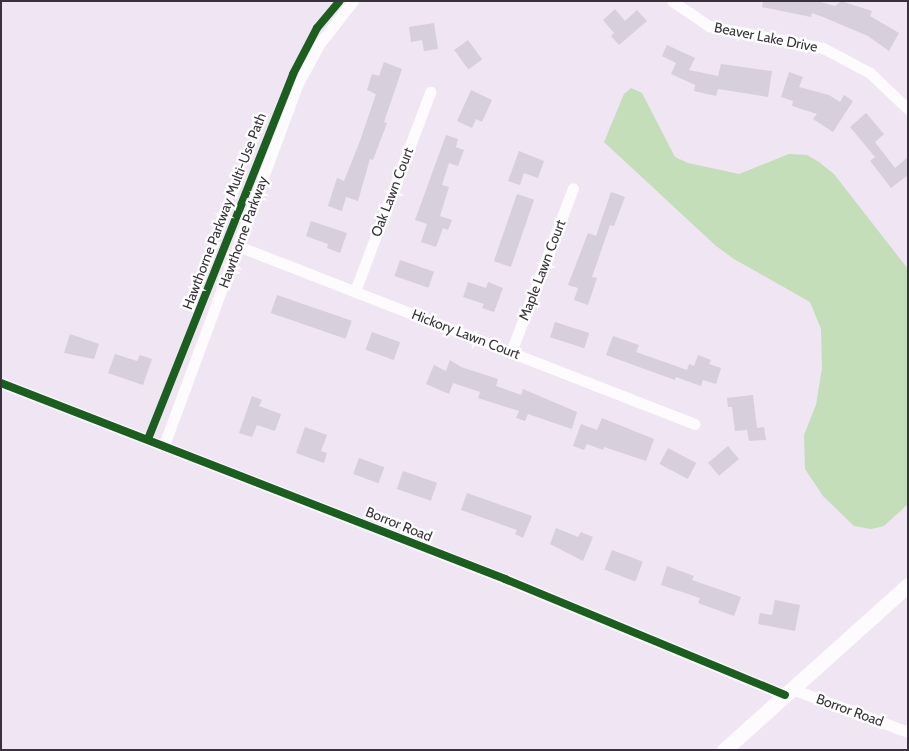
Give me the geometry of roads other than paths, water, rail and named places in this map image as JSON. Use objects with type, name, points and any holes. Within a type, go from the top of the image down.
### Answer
[{"type":"main road","points":[[724,750],[908,585]]},
{"type":"street","name":"Hawthorne Parkway","points":[[164,445],[301,77],[320,43],[353,1]]},
{"type":"street","name":"Beaver Lake Drive","points":[[672,1],[709,26],[823,48],[870,73],[908,108]]},
{"type":"street","name":"Oak Lawn Court","points":[[355,291],[430,92]]},
{"type":"street","name":"Maple Lawn Court","points":[[512,352],[573,188]]},
{"type":"street","name":"Hickory Lawn Court","points":[[238,246],[694,424]]},
{"type":"street","name":"Borror Road","points":[[1,383],[164,445],[788,692],[908,732]]}]
